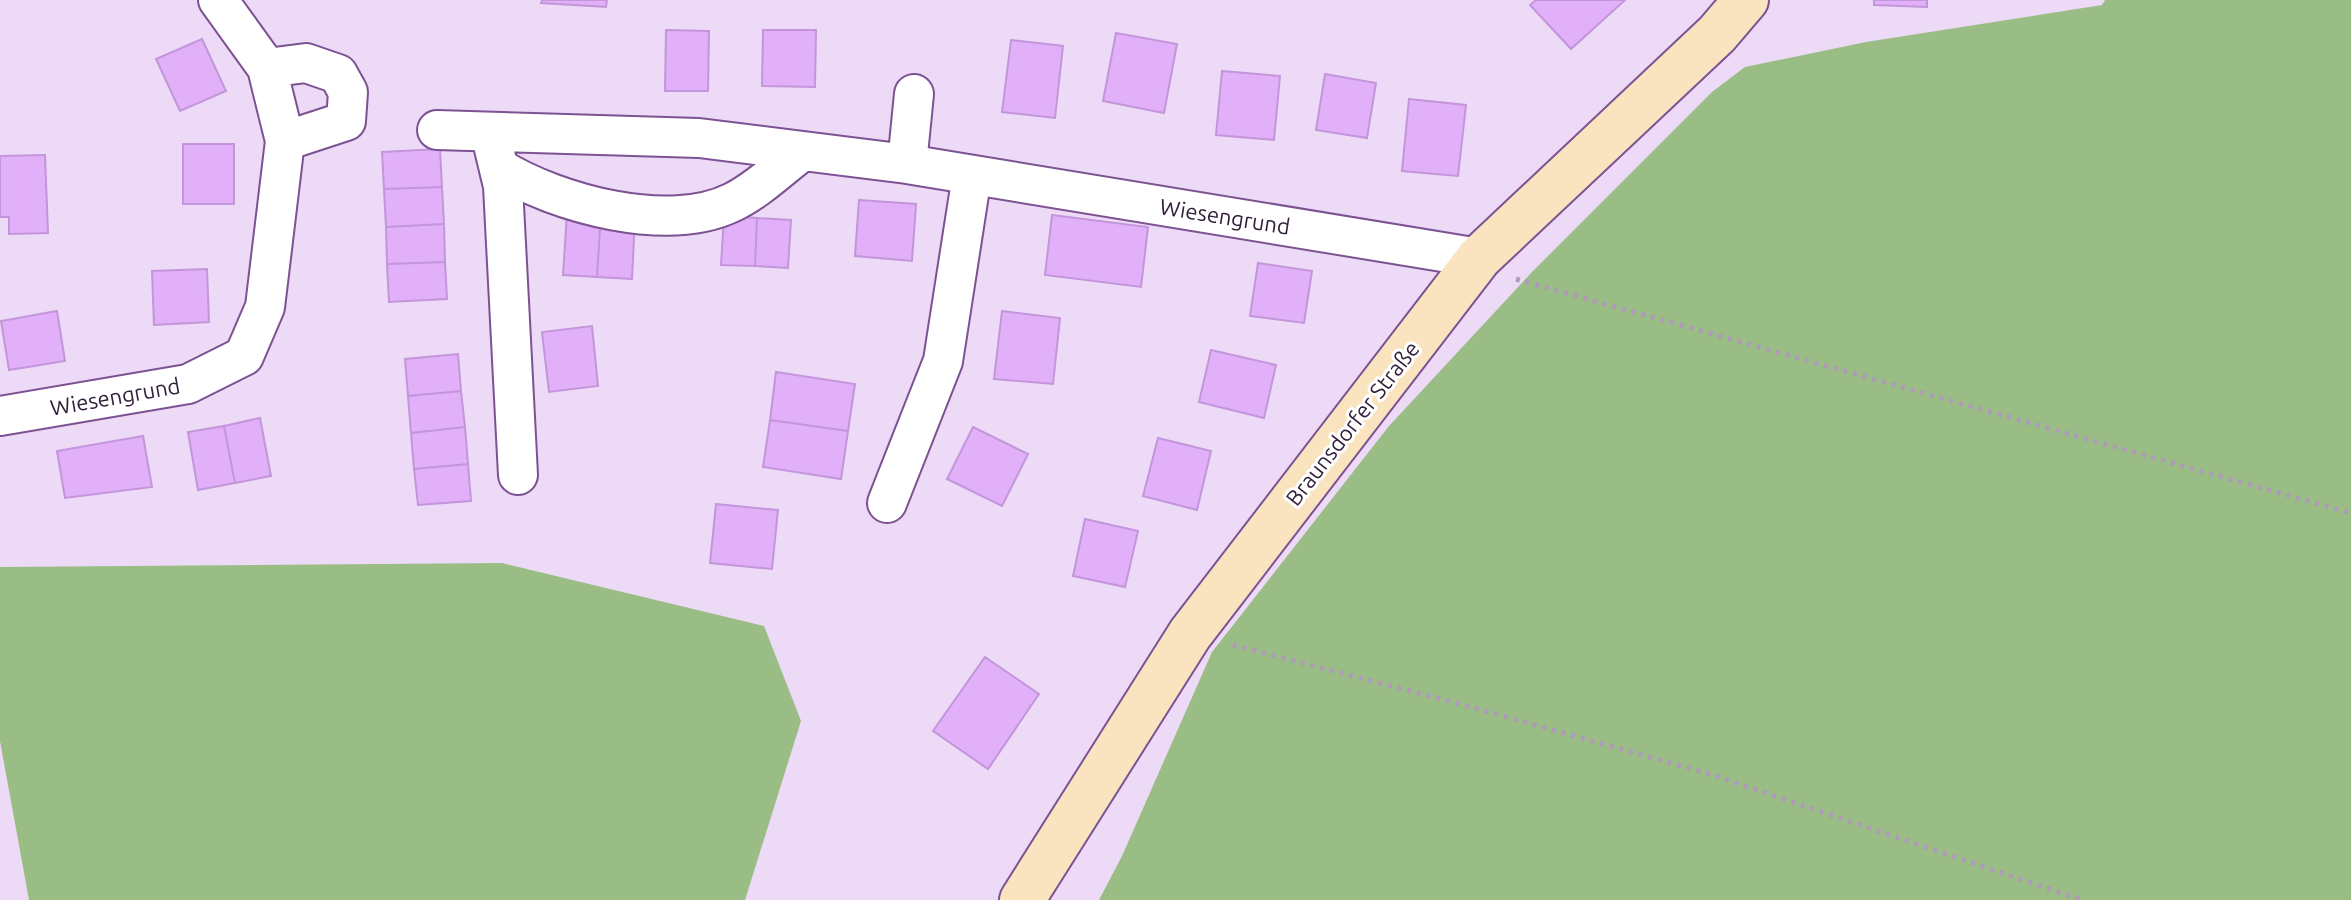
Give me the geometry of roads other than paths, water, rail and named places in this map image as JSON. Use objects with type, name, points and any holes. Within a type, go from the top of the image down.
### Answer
[{"type":"street","name":"Wiesengrund","points":[[0,416],[188,384],[244,356],[265,307],[285,141],[267,68],[218,0]]},
{"type":"street","name":"Braunsdorfer Straße","points":[[1022,900],[1190,634],[1479,258],[1717,34],[1746,0]]},
{"type":"street","points":[[267,68],[306,63],[338,74],[348,92],[346,121],[285,141]]},
{"type":"street","points":[[907,164],[914,94]]},
{"type":"street","name":"Wiesengrund","points":[[437,130],[494,150],[699,138],[907,164],[1479,258]]},
{"type":"street","name":"Wiesengrund","points":[[494,150],[520,181],[592,205],[644,214],[695,214],[734,202],[803,151]]},
{"type":"street","points":[[494,150],[503,186],[518,475]]},
{"type":"street","points":[[887,503],[943,361],[972,175]]}]
